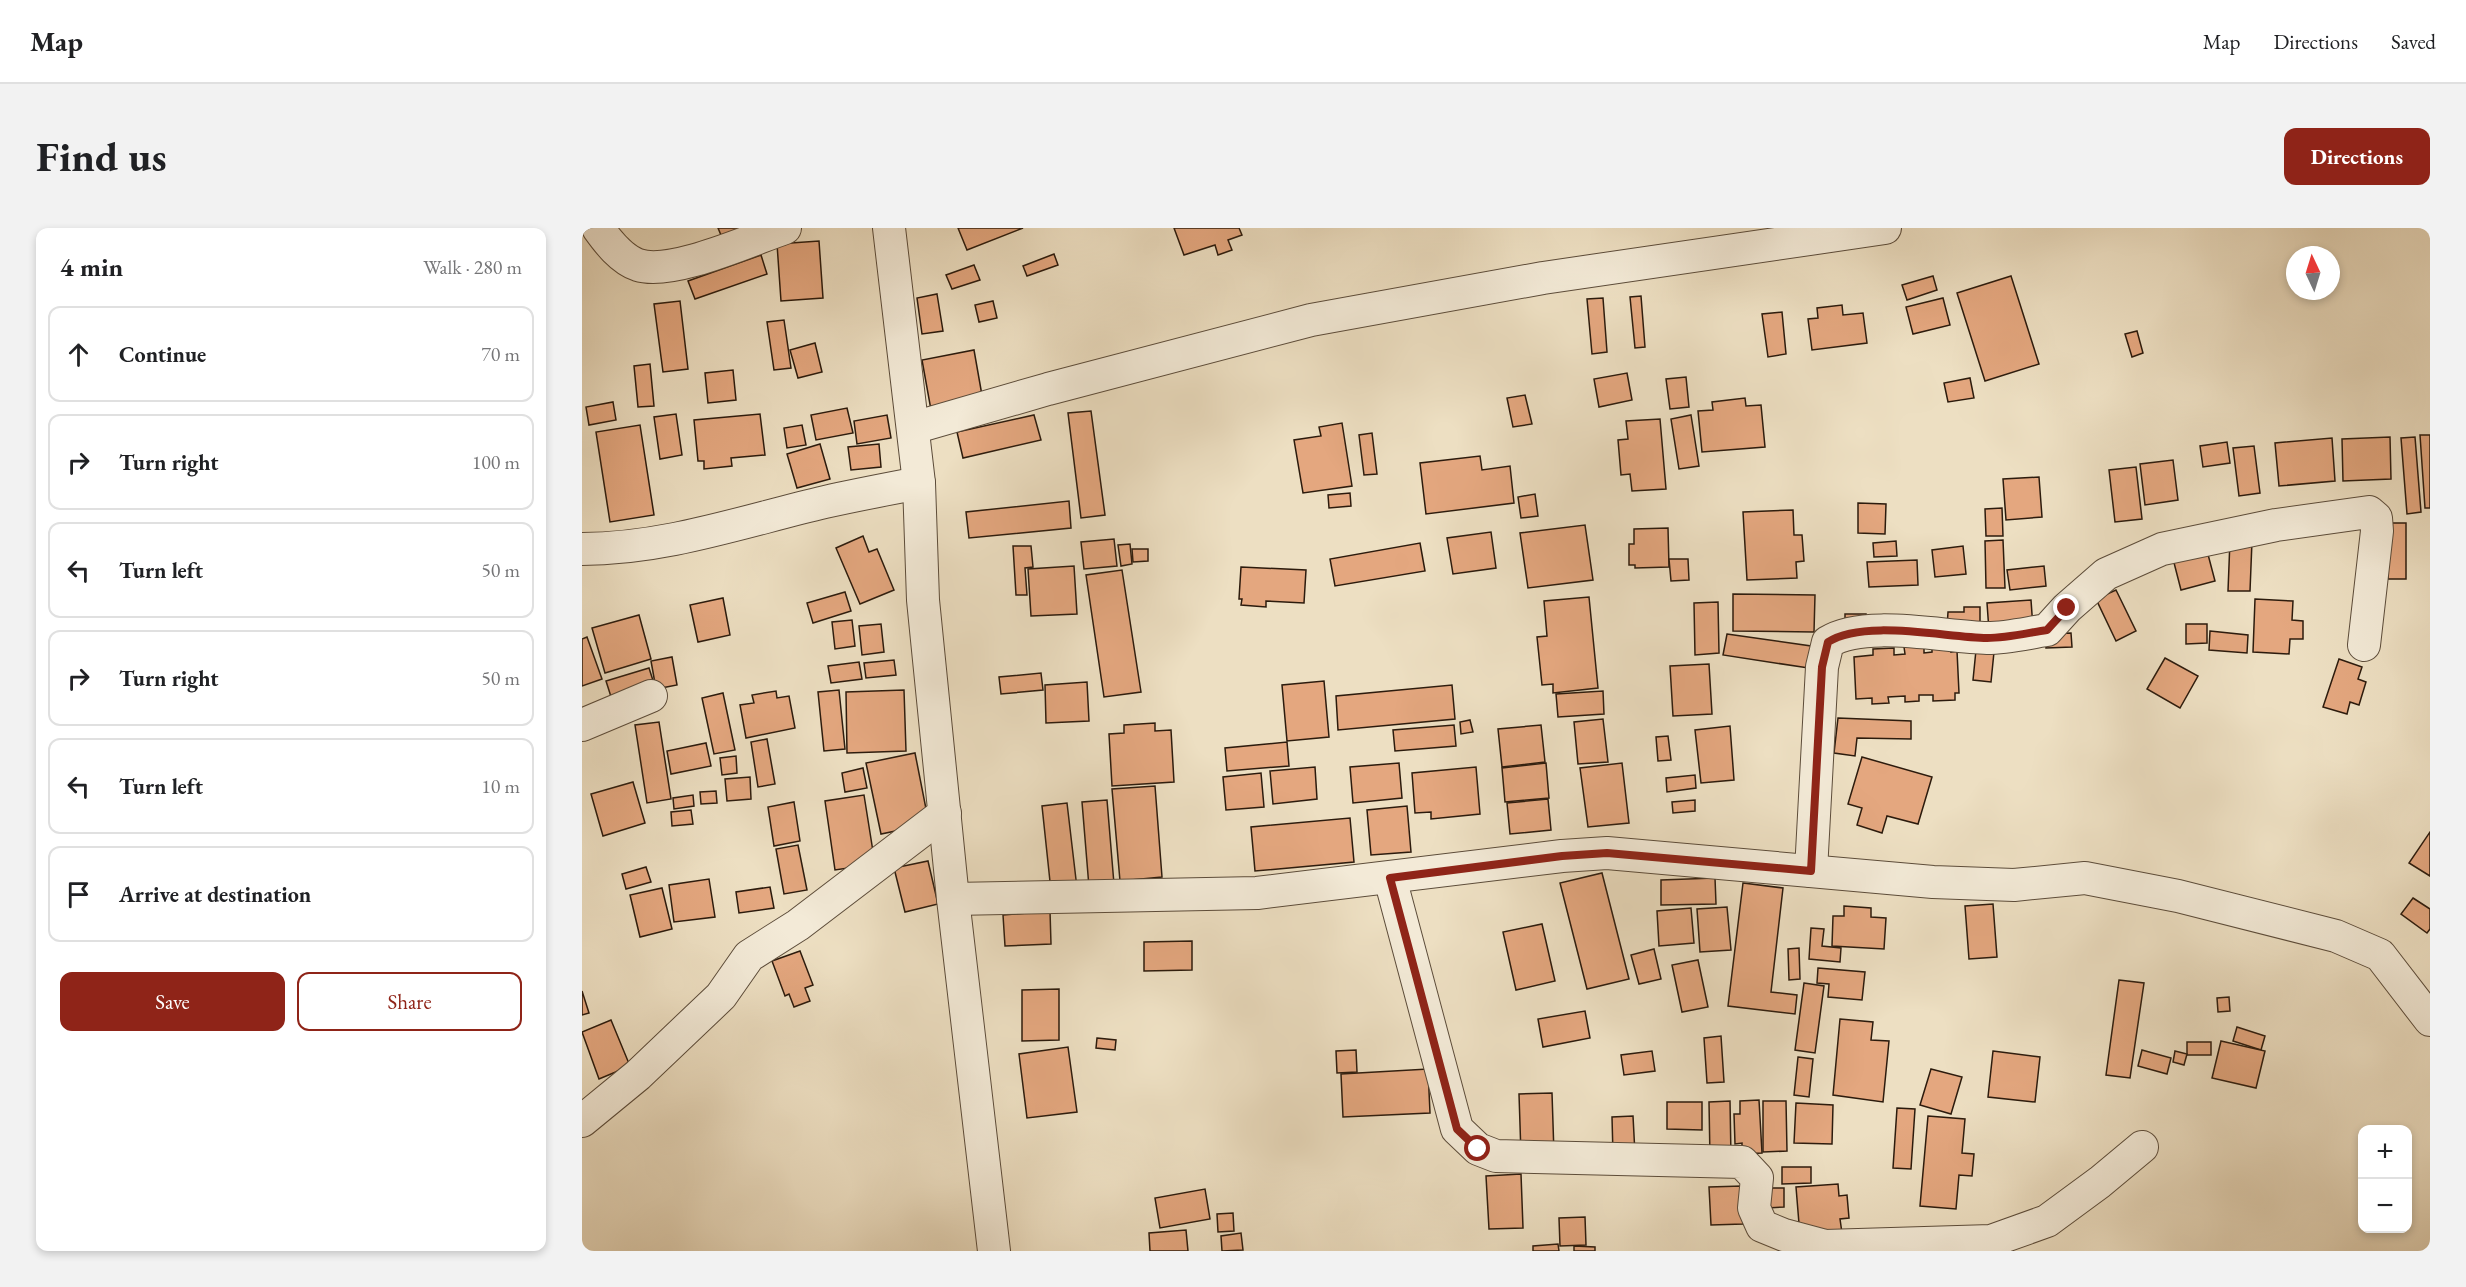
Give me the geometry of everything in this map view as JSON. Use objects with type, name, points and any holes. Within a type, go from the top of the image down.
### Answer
[{"type":"street","points":[[598,228],[612,247],[639,265],[677,267],[785,228]]},
{"type":"street","points":[[888,228],[920,483],[923,600],[953,898],[994,1251]]},
{"type":"street","points":[[913,428],[1048,389],[1311,320],[1542,278],[1885,228]]},
{"type":"street","points":[[582,549],[620,549],[700,534],[826,502],[920,483]]},
{"type":"street","points":[[1811,871],[1822,667],[1828,642],[1839,635],[1868,631],[1989,638],[2047,630],[2067,608],[2106,574],[2162,549],[2276,525],[2369,512],[2376,518],[2377,531],[2364,645]]},
{"type":"street","points":[[582,725],[651,696]]},
{"type":"street","points":[[582,1121],[638,1075],[721,996],[749,956],[798,925],[945,813]]},
{"type":"street","points":[[953,898],[1257,893],[1562,856],[1607,853],[1933,882],[2014,885],[2085,878],[2178,896],[2336,936],[2380,956],[2430,1020]]},
{"type":"street","points":[[1390,878],[1457,1129],[1478,1149],[1496,1156],[1742,1162],[1756,1178],[1754,1208],[1762,1226],[1784,1235],[1825,1246],[1991,1241],[2047,1221],[2142,1148]]},
{"type":"building","points":[[718,228],[752,228],[726,247]]},
{"type":"building","points":[[958,228],[1023,228],[967,250]]},
{"type":"building","points":[[1174,228],[1239,228],[1242,235],[1228,240],[1232,250],[1218,255],[1215,245],[1184,255]]},
{"type":"building","points":[[819,241],[823,298],[781,301],[777,244]]},
{"type":"building","points":[[1054,254],[1058,265],[1027,276],[1023,266]]},
{"type":"building","points":[[761,255],[767,274],[695,299],[688,281]]},
{"type":"building","points":[[974,265],[980,280],[952,289],[946,275]]},
{"type":"building","points":[[1933,276],[1937,290],[1907,300],[1902,285]]},
{"type":"building","points":[[2011,276],[2039,364],[1985,381],[1957,293]]},
{"type":"building","points":[[937,294],[943,331],[922,334],[917,298]]},
{"type":"building","points":[[1641,296],[1645,347],[1635,348],[1630,297]]},
{"type":"building","points":[[1603,298],[1607,352],[1592,354],[1587,299]]},
{"type":"building","points":[[1943,298],[1950,325],[1913,334],[1906,307]]},
{"type":"building","points":[[680,301],[688,369],[663,372],[654,304]]},
{"type":"building","points":[[993,301],[997,318],[979,322],[975,305]]},
{"type":"building","points":[[1842,305],[1843,315],[1863,313],[1867,343],[1812,350],[1808,319],[1818,318],[1817,308]]},
{"type":"building","points":[[1782,312],[1786,354],[1768,357],[1762,314]]},
{"type":"building","points":[[784,320],[791,368],[774,370],[767,322]]},
{"type":"building","points":[[2137,331],[2143,353],[2132,357],[2125,334]]},
{"type":"building","points":[[815,343],[822,372],[798,378],[790,350]]},
{"type":"building","points":[[974,350],[983,401],[931,410],[922,360]]},
{"type":"building","points":[[650,364],[654,406],[638,407],[634,366]]},
{"type":"building","points":[[733,370],[736,400],[708,403],[705,373]]},
{"type":"building","points":[[1627,373],[1632,400],[1599,407],[1594,379]]},
{"type":"building","points":[[1686,377],[1689,407],[1670,409],[1666,379]]},
{"type":"building","points":[[1970,378],[1974,398],[1948,402],[1944,383]]},
{"type":"building","points":[[1525,395],[1532,424],[1513,427],[1507,398]]},
{"type":"building","points":[[1745,398],[1746,406],[1761,405],[1765,447],[1702,452],[1698,411],[1713,410],[1712,402]]},
{"type":"building","points":[[613,402],[616,420],[589,425],[586,407]]},
{"type":"building","points":[[847,408],[853,433],[816,440],[811,415]]},
{"type":"building","points":[[1091,411],[1105,515],[1081,518],[1068,413]]},
{"type":"building","points":[[676,414],[682,455],[660,459],[654,417]]},
{"type":"building","points":[[760,414],[765,455],[731,458],[732,466],[704,469],[704,461],[698,461],[694,420]]},
{"type":"building","points":[[887,415],[891,438],[857,444],[854,421]]},
{"type":"building","points":[[1034,415],[1041,440],[963,458],[957,432]]},
{"type":"building","points":[[1691,415],[1699,466],[1679,469],[1671,419]]},
{"type":"building","points":[[1660,419],[1666,489],[1632,491],[1630,474],[1621,475],[1618,440],[1628,439],[1626,421]]},
{"type":"building","points":[[1342,423],[1352,486],[1303,493],[1294,440],[1321,436],[1319,427]]},
{"type":"building","points":[[640,425],[654,515],[610,522],[596,432]]},
{"type":"building","points":[[802,425],[806,445],[787,448],[784,428]]},
{"type":"building","points":[[1372,433],[1377,474],[1364,475],[1359,435]]},
{"type":"building","points":[[2420,435],[2430,435],[2430,508],[2425,508]]},
{"type":"building","points":[[2390,437],[2391,479],[2343,481],[2342,439]]},
{"type":"building","points":[[2415,437],[2421,512],[2407,514],[2401,438]]},
{"type":"building","points":[[2332,438],[2335,481],[2279,486],[2275,443]]},
{"type":"building","points":[[2227,442],[2230,463],[2203,467],[2200,446]]},
{"type":"building","points":[[820,444],[830,479],[797,488],[787,454]]},
{"type":"building","points":[[879,444],[881,467],[851,470],[848,447]]},
{"type":"building","points":[[2254,446],[2260,493],[2239,496],[2233,448]]},
{"type":"building","points":[[1480,456],[1482,470],[1510,466],[1514,503],[1426,514],[1420,463]]},
{"type":"building","points":[[2173,460],[2178,500],[2145,505],[2140,464]]},
{"type":"building","points":[[2136,467],[2142,519],[2115,522],[2109,470]]},
{"type":"building","points":[[2039,477],[2042,517],[2006,520],[2003,479]]},
{"type":"building","points":[[1350,493],[1351,506],[1329,508],[1328,495]]},
{"type":"building","points":[[1535,494],[1538,516],[1521,518],[1518,497]]},
{"type":"building","points":[[1069,501],[1071,528],[969,538],[966,512]]},
{"type":"building","points":[[1858,503],[1886,504],[1885,534],[1858,533]]},
{"type":"building","points":[[2002,508],[2003,536],[1986,536],[1985,509]]},
{"type":"building","points":[[1793,510],[1794,535],[1802,535],[1804,561],[1796,562],[1797,578],[1747,580],[1743,512]]},
{"type":"building","points":[[2388,523],[2406,523],[2406,579],[2388,579]]},
{"type":"building","points":[[1585,525],[1593,580],[1528,588],[1520,533]]},
{"type":"building","points":[[1668,528],[1669,567],[1635,568],[1635,565],[1629,565],[1629,544],[1634,544],[1634,529]]},
{"type":"building","points":[[1491,532],[1496,568],[1453,574],[1447,538]]},
{"type":"building","points":[[863,536],[869,552],[877,549],[894,590],[860,604],[836,548]]},
{"type":"building","points":[[1114,539],[1117,566],[1084,569],[1081,542]]},
{"type":"building","points":[[2003,540],[2005,588],[1986,588],[1985,541]]},
{"type":"building","points":[[2230,540],[2252,541],[2250,591],[2228,591]]},
{"type":"building","points":[[1896,541],[1897,556],[1874,557],[1873,543]]},
{"type":"building","points":[[1420,543],[1425,571],[1335,586],[1330,559]]},
{"type":"building","points":[[2205,543],[2215,581],[2181,590],[2171,551]]},
{"type":"building","points":[[1130,544],[1132,564],[1121,566],[1118,545]]},
{"type":"building","points":[[1013,546],[1031,546],[1033,567],[1025,568],[1027,595],[1016,595]]},
{"type":"building","points":[[1963,546],[1966,574],[1935,577],[1932,550]]},
{"type":"building","points":[[1132,549],[1148,549],[1148,561],[1133,562]]},
{"type":"building","points":[[1669,559],[1688,559],[1689,580],[1671,581]]},
{"type":"building","points":[[1917,560],[1918,585],[1869,587],[1867,562]]},
{"type":"building","points":[[1074,566],[1077,614],[1031,616],[1028,569]]},
{"type":"building","points":[[2044,566],[2046,586],[2010,590],[2007,570]]},
{"type":"building","points":[[1241,567],[1306,570],[1304,603],[1266,601],[1266,607],[1241,605],[1242,599],[1239,599]]},
{"type":"building","points":[[1122,570],[1141,692],[1104,697],[1086,575]]},
{"type":"building","points":[[2116,590],[2136,631],[2116,641],[2096,599]]},
{"type":"building","points":[[845,592],[851,611],[813,623],[807,603]]},
{"type":"building","points":[[1733,594],[1815,595],[1814,632],[1733,631]]},
{"type":"building","points":[[1589,597],[1598,688],[1553,693],[1553,684],[1542,685],[1537,637],[1547,636],[1544,601]]},
{"type":"building","points":[[723,598],[730,635],[698,642],[690,605]]},
{"type":"building","points":[[2255,599],[2293,601],[2292,620],[2303,621],[2303,639],[2290,639],[2289,654],[2253,652]]},
{"type":"building","points":[[2031,600],[2033,628],[1989,631],[1987,603]]},
{"type":"building","points":[[1718,602],[1719,653],[1695,655],[1694,603]]},
{"type":"building","points":[[1964,607],[1980,607],[1980,628],[1947,628],[1948,612],[1964,612]]},
{"type":"building","points":[[1845,614],[1866,614],[1866,628],[1845,627]]},
{"type":"building","points":[[639,615],[651,659],[605,673],[592,628]]},
{"type":"building","points":[[852,620],[855,646],[835,649],[832,622]]},
{"type":"building","points":[[881,624],[884,652],[862,655],[859,626]]},
{"type":"building","points":[[2186,624],[2207,624],[2207,643],[2186,644]]},
{"type":"building","points":[[2210,631],[2248,635],[2247,653],[2209,650]]},
{"type":"building","points":[[2071,633],[2072,647],[2046,648],[2046,634]]},
{"type":"building","points":[[1727,634],[1818,647],[1815,669],[1723,655]]},
{"type":"building","points":[[587,637],[602,679],[582,686],[582,639]]},
{"type":"building","points":[[1951,644],[1951,652],[1957,651],[1959,693],[1955,693],[1955,700],[1933,701],[1933,695],[1919,695],[1919,701],[1905,702],[1905,696],[1888,697],[1889,703],[1872,704],[1872,698],[1856,699],[1854,657],[1873,655],[1873,649],[1894,648],[1894,655],[1905,654],[1904,647],[1924,646],[1924,653],[1932,652],[1932,645]]},
{"type":"building","points":[[1976,650],[1994,652],[1991,682],[1973,680]]},
{"type":"building","points":[[672,657],[677,685],[656,689],[651,661]]},
{"type":"building","points":[[2165,658],[2198,676],[2180,708],[2147,689]]},
{"type":"building","points":[[2339,659],[2362,667],[2358,679],[2366,682],[2359,705],[2350,702],[2347,714],[2323,707]]},
{"type":"building","points":[[894,660],[896,675],[866,678],[864,663]]},
{"type":"building","points":[[859,662],[862,679],[831,683],[828,666]]},
{"type":"building","points":[[1709,664],[1712,714],[1673,716],[1670,666]]},
{"type":"building","points":[[649,668],[656,690],[613,703],[606,681]]},
{"type":"building","points":[[1041,673],[1043,690],[1001,694],[999,677]]},
{"type":"building","points":[[1324,681],[1329,737],[1287,741],[1282,685]]},
{"type":"building","points":[[1087,682],[1089,721],[1046,723],[1045,685]]},
{"type":"building","points":[[1452,685],[1455,719],[1338,730],[1336,696]]},
{"type":"building","points":[[839,690],[845,749],[824,751],[818,692]]},
{"type":"building","points":[[904,690],[906,751],[847,753],[846,692]]},
{"type":"building","points":[[776,691],[777,698],[789,696],[795,728],[746,738],[740,705],[754,703],[752,695]]},
{"type":"building","points":[[1603,691],[1604,714],[1558,717],[1556,694]]},
{"type":"building","points":[[723,693],[735,750],[714,754],[702,698]]},
{"type":"building","points":[[1838,718],[1911,721],[1911,739],[1857,738],[1855,756],[1834,753]]},
{"type":"building","points":[[1603,719],[1608,762],[1578,764],[1574,722]]},
{"type":"building","points":[[1470,720],[1473,732],[1461,734],[1460,722]]},
{"type":"building","points":[[659,722],[671,799],[647,803],[635,725]]},
{"type":"building","points":[[1155,723],[1155,731],[1171,730],[1174,782],[1112,786],[1109,734],[1124,733],[1124,725]]},
{"type":"building","points":[[1454,725],[1456,746],[1395,751],[1393,730]]},
{"type":"building","points":[[1541,725],[1545,762],[1502,767],[1498,729]]},
{"type":"building","points":[[1730,726],[1734,780],[1701,783],[1695,730]]},
{"type":"building","points":[[1668,736],[1671,760],[1658,761],[1656,737]]},
{"type":"building","points":[[767,739],[775,784],[758,787],[751,742]]},
{"type":"building","points":[[1287,742],[1289,766],[1227,771],[1225,748]]},
{"type":"building","points":[[706,743],[711,766],[671,774],[667,751]]},
{"type":"building","points":[[915,753],[929,824],[881,834],[866,763]]},
{"type":"building","points":[[736,756],[737,773],[722,775],[720,758]]},
{"type":"building","points":[[1862,757],[1932,777],[1918,824],[1887,816],[1882,833],[1857,825],[1862,808],[1848,804]]},
{"type":"building","points":[[1399,763],[1402,798],[1353,803],[1350,767]]},
{"type":"building","points":[[1546,763],[1549,798],[1505,802],[1502,768]]},
{"type":"building","points":[[1622,763],[1629,823],[1588,827],[1580,768]]},
{"type":"building","points":[[1315,767],[1317,799],[1273,804],[1270,771]]},
{"type":"building","points":[[1476,767],[1480,814],[1431,819],[1431,812],[1415,813],[1412,773]]},
{"type":"building","points":[[863,768],[867,788],[845,792],[842,773]]},
{"type":"building","points":[[1261,773],[1264,807],[1226,810],[1223,777]]},
{"type":"building","points":[[1695,775],[1696,788],[1667,792],[1666,778]]},
{"type":"building","points":[[750,777],[751,799],[727,801],[725,779]]},
{"type":"building","points":[[633,782],[645,823],[603,836],[591,794]]},
{"type":"building","points":[[1155,786],[1162,877],[1120,881],[1112,789]]},
{"type":"building","points":[[716,791],[717,803],[701,804],[700,792]]},
{"type":"building","points":[[693,795],[694,806],[674,809],[673,798]]},
{"type":"building","points":[[864,795],[875,864],[835,870],[825,801]]},
{"type":"building","points":[[1548,799],[1551,830],[1510,834],[1507,803]]},
{"type":"building","points":[[1107,800],[1114,884],[1089,887],[1082,802]]},
{"type":"building","points":[[1695,800],[1695,811],[1673,813],[1672,802]]},
{"type":"building","points":[[794,802],[800,841],[774,846],[768,807]]},
{"type":"building","points":[[1067,803],[1077,888],[1051,891],[1042,806]]},
{"type":"building","points":[[1407,806],[1411,852],[1371,855],[1367,810]]},
{"type":"building","points":[[691,810],[693,824],[672,826],[671,812]]},
{"type":"building","points":[[1350,818],[1354,862],[1255,871],[1251,827]]},
{"type":"building","points":[[2430,832],[2430,876],[2409,863]]},
{"type":"building","points":[[798,845],[807,890],[784,894],[776,849]]},
{"type":"building","points":[[928,861],[938,904],[905,912],[894,868]]},
{"type":"building","points":[[646,867],[651,882],[626,889],[622,874]]},
{"type":"building","points":[[1602,873],[1629,979],[1587,989],[1560,883]]},
{"type":"building","points":[[1715,878],[1716,904],[1661,905],[1661,880]]},
{"type":"building","points":[[709,879],[715,917],[674,922],[669,885]]},
{"type":"building","points":[[1743,883],[1783,888],[1771,992],[1797,995],[1795,1014],[1728,1006]]},
{"type":"building","points":[[770,887],[774,908],[739,913],[736,892]]},
{"type":"building","points":[[662,888],[672,929],[640,937],[630,895]]},
{"type":"building","points":[[2413,898],[2430,909],[2430,929],[2427,933],[2401,914]]},
{"type":"building","points":[[1993,904],[1997,957],[1969,959],[1965,906]]},
{"type":"building","points":[[1844,906],[1871,908],[1871,917],[1886,918],[1884,949],[1832,946],[1833,916],[1844,916]]},
{"type":"building","points":[[1727,907],[1731,950],[1700,952],[1697,909]]},
{"type":"building","points":[[1691,908],[1694,943],[1659,946],[1657,911]]},
{"type":"building","points":[[1050,911],[1051,944],[1005,946],[1003,915]]},
{"type":"building","points":[[1542,924],[1555,981],[1516,990],[1503,932]]},
{"type":"building","points":[[1811,928],[1824,929],[1822,946],[1841,948],[1840,962],[1809,959]]},
{"type":"building","points":[[1192,941],[1192,970],[1144,971],[1144,942]]},
{"type":"building","points":[[1799,948],[1800,979],[1789,980],[1788,949]]},
{"type":"building","points":[[1654,949],[1661,979],[1639,984],[1631,955]]},
{"type":"building","points":[[800,951],[813,985],[805,988],[810,1001],[794,1007],[789,994],[785,996],[772,961]]},
{"type":"building","points":[[1698,960],[1708,1007],[1682,1012],[1672,965]]},
{"type":"building","points":[[1818,968],[1865,972],[1862,1000],[1828,997],[1829,984],[1817,983]]},
{"type":"building","points":[[2119,980],[2144,983],[2130,1078],[2106,1075]]},
{"type":"building","points":[[1804,983],[1824,986],[1815,1053],[1795,1050]]},
{"type":"building","points":[[1059,989],[1059,1040],[1022,1041],[1022,990]]},
{"type":"building","points":[[582,991],[589,1013],[582,1015]]},
{"type":"building","points":[[2229,997],[2230,1011],[2218,1012],[2217,998]]},
{"type":"building","points":[[1585,1011],[1590,1038],[1543,1047],[1538,1019]]},
{"type":"building","points":[[1840,1019],[1873,1022],[1871,1040],[1889,1041],[1883,1102],[1833,1095]]},
{"type":"building","points":[[611,1020],[630,1066],[599,1079],[582,1032]]},
{"type":"building","points":[[2237,1027],[2265,1036],[2261,1050],[2233,1041]]},
{"type":"building","points":[[1721,1036],[1724,1082],[1707,1083],[1704,1038]]},
{"type":"building","points":[[1097,1038],[1116,1040],[1115,1050],[1096,1048]]},
{"type":"building","points":[[2221,1041],[2265,1051],[2256,1088],[2212,1078]]},
{"type":"building","points":[[2187,1042],[2211,1042],[2211,1055],[2187,1055]]},
{"type":"building","points":[[1068,1047],[1077,1112],[1027,1118],[1019,1054]]},
{"type":"building","points":[[1356,1050],[1357,1072],[1337,1073],[1336,1051]]},
{"type":"building","points":[[2142,1050],[2171,1058],[2167,1074],[2138,1066]]},
{"type":"building","points":[[1652,1051],[1655,1071],[1624,1075],[1621,1055]]},
{"type":"building","points":[[1993,1051],[2040,1057],[2035,1102],[1988,1097]]},
{"type":"building","points":[[2175,1051],[2187,1054],[2184,1065],[2173,1062]]},
{"type":"building","points":[[1798,1057],[1813,1059],[1809,1097],[1794,1095]]},
{"type":"building","points":[[1428,1069],[1430,1113],[1343,1117],[1341,1074]]},
{"type":"building","points":[[1931,1069],[1962,1077],[1951,1114],[1920,1105]]},
{"type":"building","points":[[1552,1093],[1554,1154],[1521,1155],[1519,1094]]},
{"type":"building","points":[[1759,1100],[1762,1153],[1742,1154],[1742,1143],[1735,1144],[1734,1114],[1740,1114],[1740,1101]]},
{"type":"building","points":[[1730,1101],[1731,1158],[1710,1158],[1709,1102]]},
{"type":"building","points":[[1763,1101],[1786,1101],[1787,1151],[1763,1152]]},
{"type":"building","points":[[1667,1102],[1702,1102],[1702,1130],[1667,1129]]},
{"type":"building","points":[[1796,1103],[1833,1105],[1832,1144],[1794,1143]]},
{"type":"building","points":[[1897,1108],[1915,1109],[1911,1169],[1893,1168]]},
{"type":"building","points":[[1633,1116],[1635,1154],[1613,1155],[1612,1117]]},
{"type":"building","points":[[1928,1116],[1965,1119],[1962,1153],[1974,1154],[1972,1176],[1959,1175],[1956,1209],[1920,1206]]},
{"type":"building","points":[[1782,1167],[1811,1167],[1811,1183],[1782,1184]]},
{"type":"building","points":[[1521,1174],[1523,1228],[1489,1229],[1486,1176]]},
{"type":"building","points":[[1838,1184],[1839,1196],[1847,1195],[1849,1218],[1840,1219],[1842,1233],[1800,1236],[1796,1187]]},
{"type":"building","points":[[1742,1186],[1743,1224],[1711,1225],[1709,1187]]},
{"type":"building","points":[[1766,1188],[1784,1188],[1784,1207],[1767,1208]]},
{"type":"building","points":[[1205,1189],[1210,1219],[1160,1228],[1155,1198]]},
{"type":"building","points":[[1233,1213],[1234,1231],[1218,1232],[1217,1214]]},
{"type":"building","points":[[1585,1217],[1586,1245],[1560,1246],[1559,1218]]},
{"type":"building","points":[[1186,1230],[1188,1251],[1150,1251],[1149,1233]]},
{"type":"building","points":[[1241,1233],[1243,1250],[1222,1251],[1221,1236]]},
{"type":"building","points":[[1558,1244],[1559,1251],[1533,1251],[1533,1246]]},
{"type":"building","points":[[1574,1246],[1595,1247],[1595,1251],[1574,1251]]},
{"type":"route","points":[[1478,1149],[1457,1129],[1390,878],[1562,856],[1607,853],[1811,871],[1822,667],[1828,642],[1839,635],[1868,631],[1989,638],[2047,630],[2067,608]]}]
